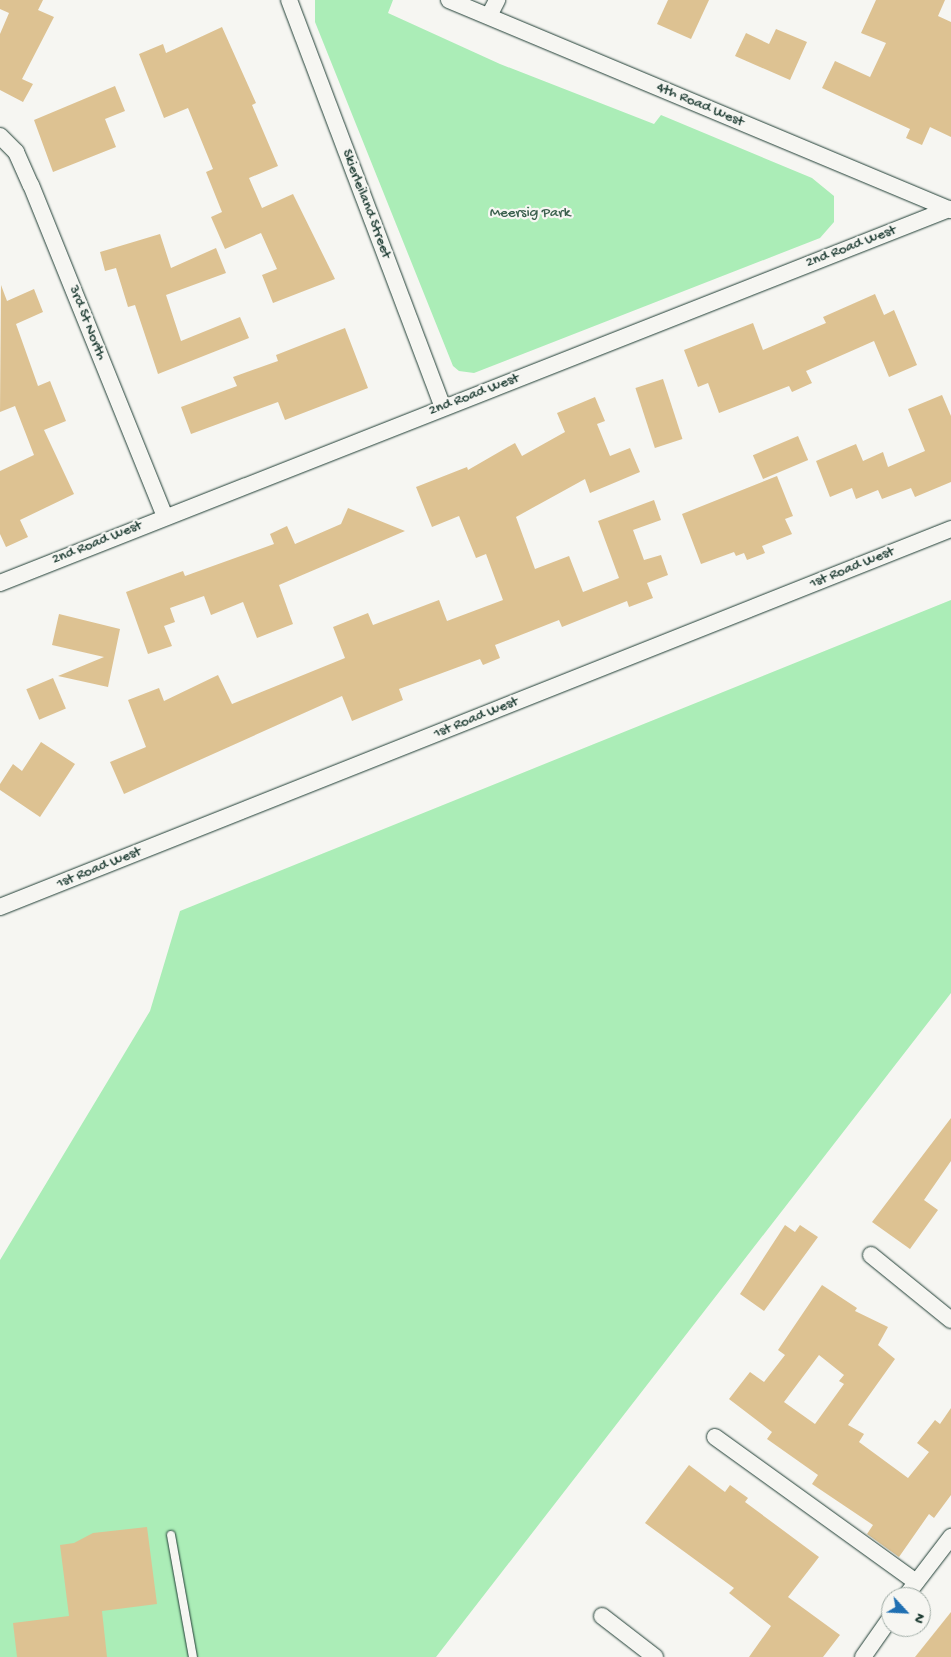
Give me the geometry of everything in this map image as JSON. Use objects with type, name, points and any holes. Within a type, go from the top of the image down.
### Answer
[{"type":"street","name":"Skierleiland Street","points":[[289,0],[443,407]]},
{"type":"street","name":"4th Road West","points":[[449,0],[950,210]]},
{"type":"street","points":[[490,16],[496,0]]},
{"type":"street","name":"3rd St North","points":[[0,136],[16,152],[27,176],[165,516]]},
{"type":"street","name":"2nd Road West","points":[[0,583],[165,516],[950,210]]},
{"type":"street","name":"1st Road West","points":[[0,907],[951,529]]},
{"type":"street","points":[[871,1255],[951,1320]]},
{"type":"street","points":[[714,1437],[916,1582]]},
{"type":"street","points":[[912,1587],[951,1537]]},
{"type":"street","points":[[602,1616],[655,1657]]},
{"type":"street","points":[[863,1657],[881,1631]]},
{"type":"lane","points":[[171,1535],[194,1657]]},
{"type":"green space","name":"Meersig Park","points":[[315,0],[393,0],[388,13],[500,64],[654,124],[661,115],[812,178],[834,196],[834,222],[820,238],[474,373],[459,371],[453,366],[315,22]]},
{"type":"green space","points":[[951,600],[951,993],[436,1657],[0,1657],[0,1260],[150,1011],[180,911]]},
{"type":"building","points":[[0,0],[43,0],[38,10],[54,17],[22,79],[33,84],[23,102],[0,90],[0,34],[9,13],[0,9]]},
{"type":"building","points":[[668,0],[709,0],[691,39],[657,24]]},
{"type":"building","points":[[876,0],[945,0],[938,16],[951,22],[951,137],[930,127],[922,145],[906,138],[910,129],[822,88],[835,61],[870,77],[886,43],[861,33]]},
{"type":"building","points":[[222,27],[256,103],[252,105],[278,166],[249,178],[262,208],[293,194],[335,279],[273,303],[262,275],[277,269],[261,233],[225,249],[211,217],[222,212],[206,172],[213,169],[188,108],[164,118],[139,54],[163,44],[166,53]]},
{"type":"building","points":[[776,29],[807,42],[790,80],[735,56],[746,33],[769,44]]},
{"type":"building","points":[[115,86],[125,111],[105,119],[116,147],[53,172],[34,120]]},
{"type":"building","points":[[160,234],[171,268],[216,248],[226,273],[166,295],[181,341],[240,317],[249,338],[158,374],[135,305],[128,307],[116,268],[105,271],[100,252]]},
{"type":"building","points":[[1,285],[7,301],[34,289],[43,312],[16,324],[38,386],[50,381],[66,421],[44,430],[74,494],[20,520],[28,537],[6,547],[0,534],[0,471],[34,455],[15,406],[0,412]]},
{"type":"building","points":[[875,294],[884,315],[894,310],[917,365],[889,377],[874,341],[806,371],[812,383],[792,392],[789,386],[719,413],[708,383],[698,387],[684,350],[753,323],[763,350],[826,323],[823,317]]},
{"type":"building","points":[[345,328],[368,388],[285,420],[278,402],[191,434],[181,407],[237,386],[233,377],[278,361],[276,355]]},
{"type":"building","points":[[663,379],[682,439],[655,448],[635,388]]},
{"type":"building","points":[[942,395],[951,416],[951,482],[915,497],[911,488],[882,499],[878,490],[856,499],[852,488],[830,497],[816,461],[856,444],[863,461],[883,452],[888,467],[925,451],[908,409]]},
{"type":"building","points":[[595,397],[605,421],[597,424],[610,456],[630,448],[640,472],[590,493],[585,479],[516,517],[535,569],[569,556],[583,592],[619,578],[598,521],[654,500],[661,520],[633,530],[644,560],[661,555],[668,575],[647,583],[653,598],[629,607],[627,601],[562,627],[559,620],[495,645],[500,658],[483,665],[480,659],[399,689],[403,700],[352,721],[342,696],[124,794],[110,762],[146,747],[128,700],[159,688],[164,701],[218,675],[232,704],[345,658],[333,627],[368,613],[373,625],[439,600],[447,621],[503,600],[486,554],[476,558],[459,516],[432,527],[416,487],[467,467],[468,470],[515,443],[522,456],[565,432],[557,413]]},
{"type":"building","points":[[798,436],[808,460],[763,479],[753,455]]},
{"type":"building","points":[[777,476],[793,516],[785,519],[792,534],[762,546],[765,553],[747,560],[744,553],[736,556],[734,552],[701,564],[682,514]]},
{"type":"building","points":[[348,508],[405,531],[279,585],[293,624],[257,638],[243,602],[211,615],[204,596],[170,608],[175,622],[164,626],[172,646],[148,654],[126,592],[183,571],[185,576],[274,544],[270,534],[287,526],[295,544],[341,524]]},
{"type":"building","points":[[59,614],[120,629],[108,687],[58,676],[104,657],[52,645]]},
{"type":"building","points":[[53,678],[66,708],[39,720],[26,689]]},
{"type":"building","points":[[41,742],[75,764],[40,817],[0,790],[0,784],[13,764],[22,771]]},
{"type":"building","points":[[951,1118],[951,1161],[924,1200],[938,1210],[910,1249],[872,1222]]},
{"type":"building","points":[[785,1225],[795,1232],[800,1225],[818,1237],[764,1311],[740,1294]]},
{"type":"building","points":[[822,1285],[857,1308],[855,1311],[888,1327],[878,1345],[895,1359],[848,1425],[864,1434],[859,1442],[908,1478],[929,1452],[917,1443],[935,1420],[940,1424],[951,1408],[951,1495],[934,1518],[929,1514],[899,1557],[867,1534],[873,1525],[812,1484],[818,1475],[767,1439],[772,1432],[729,1399],[750,1372],[764,1382],[785,1355],[778,1350]],"holes":[[[819,1355],[844,1375],[839,1381],[844,1384],[815,1424],[784,1402]]]},
{"type":"building","points":[[689,1465],[725,1492],[730,1485],[748,1498],[745,1502],[819,1557],[788,1597],[840,1635],[823,1657],[749,1657],[771,1626],[729,1593],[734,1588],[645,1523]]},
{"type":"building","points":[[147,1527],[157,1604],[102,1611],[107,1657],[17,1657],[13,1623],[69,1616],[60,1545],[74,1543],[93,1533]]},
{"type":"building","points":[[951,1612],[951,1657],[915,1657]]}]
